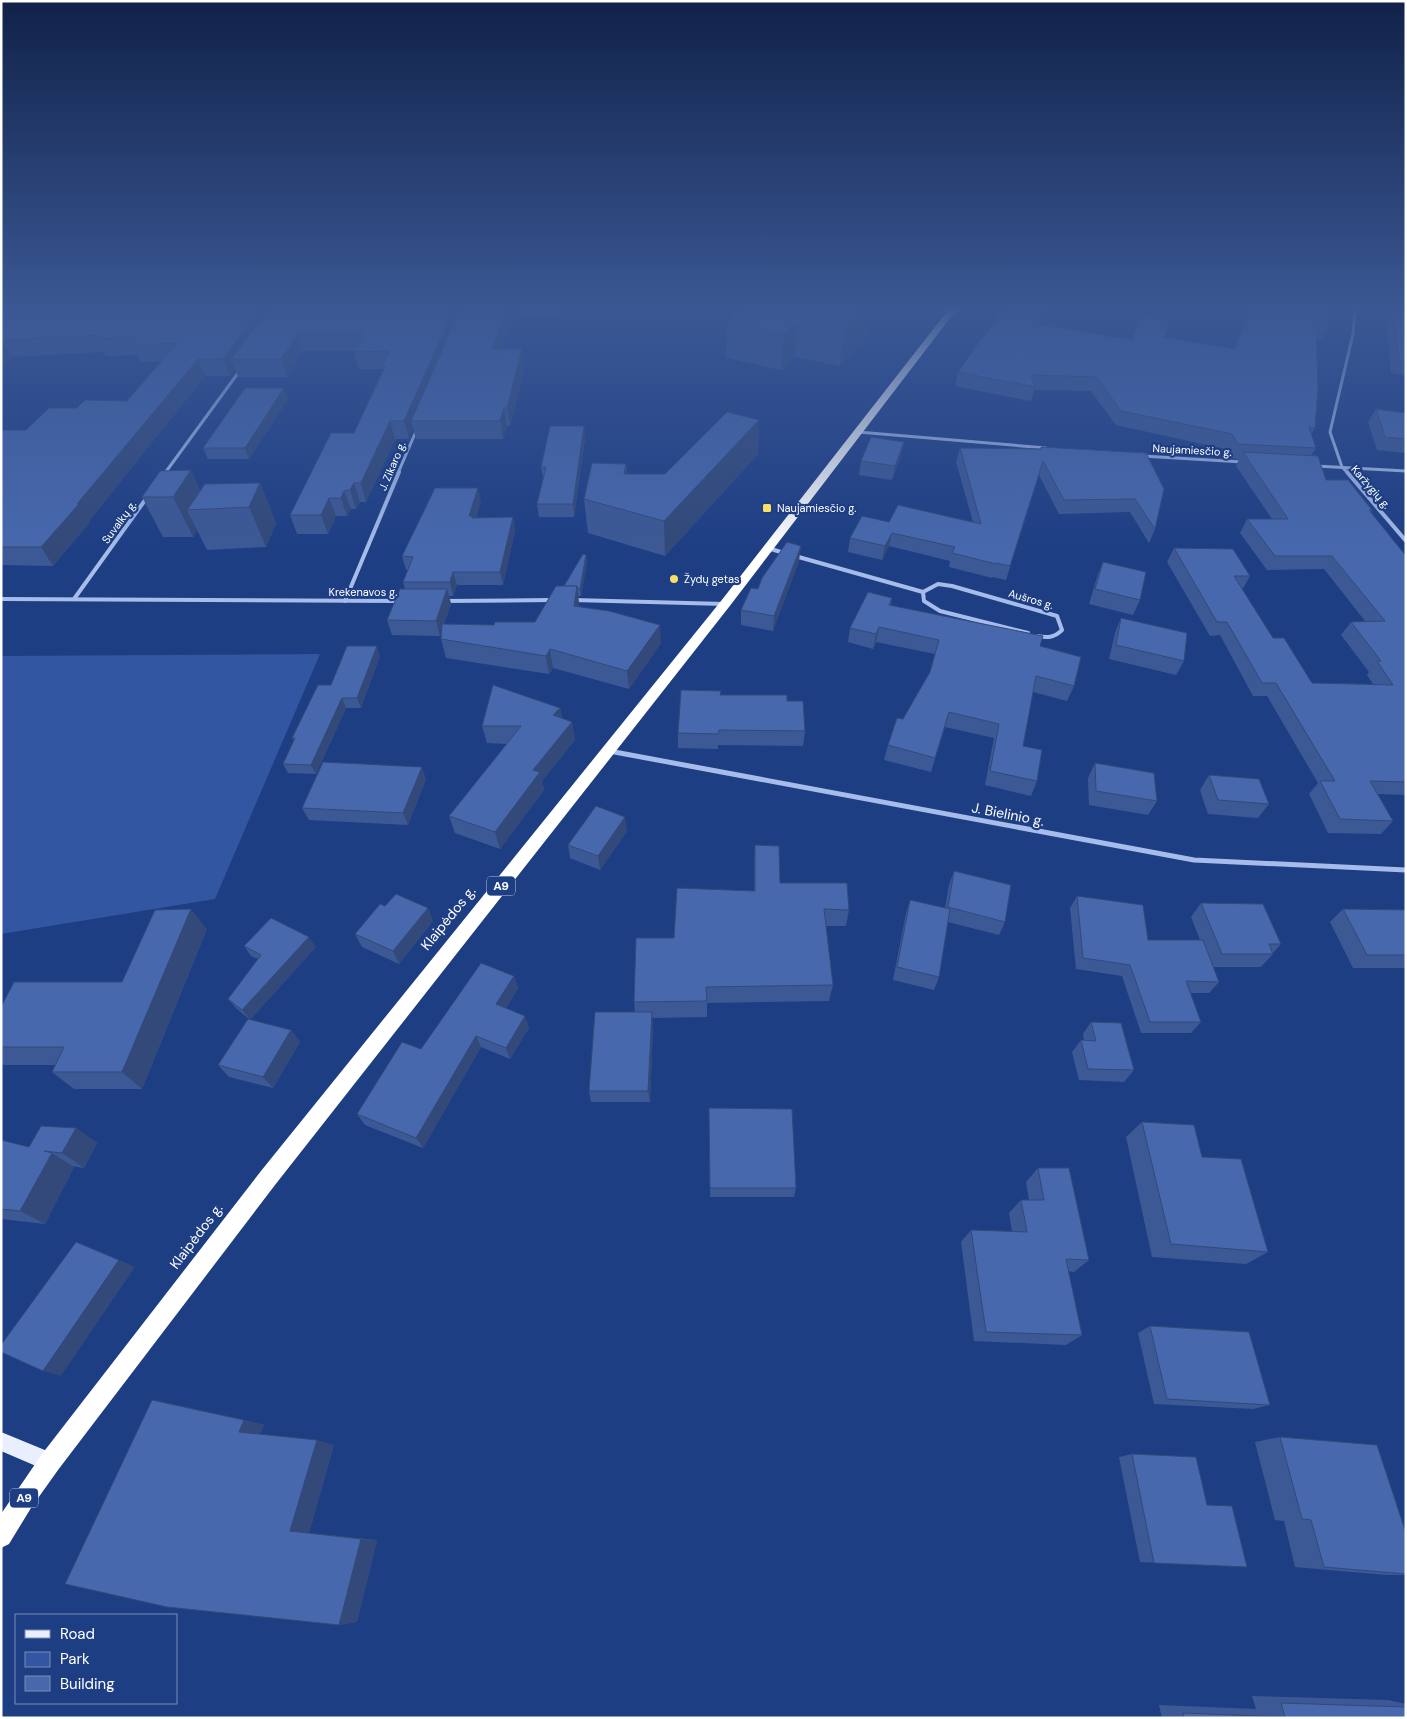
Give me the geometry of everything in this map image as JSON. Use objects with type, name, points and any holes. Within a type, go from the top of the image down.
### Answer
[{"type":"highway","name":"Klaipėdos g.","points":[[1,1536],[23,1500],[50,1462],[268,1178],[725,604],[891,389]]},
{"type":"main road","points":[[1,1441],[50,1462]]},
{"type":"street","points":[[160,479],[226,389]]},
{"type":"street","points":[[1340,389],[1330,432],[1342,467]]},
{"type":"street","name":"J. Zikaro g.","points":[[345,601],[419,424]]},
{"type":"street","points":[[858,432],[1052,448]]},
{"type":"street","name":"Naujamiesčio g.","points":[[1141,456],[1245,462]]},
{"type":"street","points":[[1313,465],[1406,472]]},
{"type":"street","name":"Karžygių g.","points":[[1342,467],[1406,541]]},
{"type":"street","name":"Suvalkų g.","points":[[74,599],[149,495]]},
{"type":"street","points":[[768,548],[922,592]]},
{"type":"street","name":"Aušros g.","points":[[938,584],[952,586],[1047,612],[1057,616],[1062,630],[1057,636],[1048,638],[940,611],[924,601],[922,592],[938,584]]},
{"type":"street","name":"Krekenavos g.","points":[[1,599],[403,601]]},
{"type":"street","points":[[432,601],[559,600]]},
{"type":"street","points":[[569,600],[725,604]]},
{"type":"street","name":"J. Bielinio g.","points":[[608,751],[1194,860],[1406,870]]},
{"type":"green space","points":[[320,654],[215,899],[1,934],[1,656]]},
{"type":"building","points":[[137,389],[173,389],[77,504],[79,504],[41,547],[1,547],[1,430],[26,430],[49,408],[77,408],[85,400],[127,401]]},
{"type":"building","points":[[244,389],[283,389],[245,448],[203,448]]},
{"type":"building","points":[[375,389],[418,389],[404,421],[390,421],[361,483],[354,483],[350,490],[344,491],[341,498],[329,498],[321,515],[290,515],[331,433],[354,433]]},
{"type":"building","points":[[425,389],[512,389],[507,408],[504,408],[500,421],[411,421]]},
{"type":"building","points":[[1105,389],[1318,389],[1315,428],[1309,427],[1316,448],[1238,444],[1232,434],[1121,411]]},
{"type":"building","points":[[1376,409],[1406,413],[1406,439],[1385,437]]},
{"type":"building","points":[[727,412],[759,420],[664,521],[584,499],[592,463],[626,464],[624,474],[665,474]]},
{"type":"building","points":[[550,426],[584,426],[573,504],[537,504],[546,467],[541,467]]},
{"type":"building","points":[[871,437],[904,442],[895,466],[861,461]]},
{"type":"building","points":[[1041,447],[1146,453],[1164,489],[1155,529],[1135,499],[1064,500],[1043,461],[1010,566],[952,553],[955,547],[892,533],[885,546],[850,538],[862,516],[889,522],[898,505],[981,524],[960,448],[1042,449]]},
{"type":"building","points":[[1243,452],[1318,456],[1326,480],[1348,480],[1372,510],[1369,510],[1406,556],[1406,782],[1370,781],[1393,821],[1340,819],[1320,781],[1335,781],[1276,683],[1262,683],[1227,622],[1217,622],[1174,548],[1233,549],[1250,576],[1234,576],[1273,638],[1284,638],[1312,683],[1393,685],[1377,661],[1381,661],[1351,622],[1385,621],[1332,556],[1275,556],[1247,519],[1288,519]]},
{"type":"building","points":[[191,470],[173,497],[142,497],[160,471]]},
{"type":"building","points":[[260,483],[249,507],[187,510],[205,484]]},
{"type":"building","points":[[435,488],[478,488],[469,516],[472,516],[472,518],[513,517],[500,572],[453,572],[450,582],[403,582],[413,557],[402,556]]},
{"type":"building","points":[[787,542],[801,546],[774,616],[741,610],[751,588],[758,589],[762,578]]},
{"type":"building","points":[[583,554],[586,555],[580,589],[577,586],[564,586]]},
{"type":"building","points":[[1103,562],[1146,572],[1140,600],[1095,589]]},
{"type":"building","points":[[556,586],[577,586],[574,606],[609,611],[660,625],[627,671],[550,649],[546,656],[441,639],[442,624],[494,625],[495,622],[535,622]]},
{"type":"building","points":[[400,589],[447,589],[436,621],[387,620]]},
{"type":"building","points":[[868,592],[892,598],[889,605],[1043,636],[1040,646],[1081,657],[1074,686],[1036,676],[1023,746],[1042,750],[1037,781],[990,771],[999,724],[949,712],[935,758],[888,745],[897,718],[903,719],[930,672],[939,640],[879,627],[876,634],[850,628]]},
{"type":"building","points":[[1121,618],[1187,633],[1184,661],[1116,645]]},
{"type":"building","points":[[347,646],[377,646],[357,698],[342,698],[311,765],[283,764],[295,738],[292,738],[318,685],[331,685]]},
{"type":"building","points":[[493,685],[560,708],[553,715],[572,722],[533,770],[540,772],[495,832],[449,816],[521,726],[482,726]]},
{"type":"building","points":[[681,690],[721,691],[720,695],[787,695],[787,701],[803,701],[805,731],[719,730],[718,734],[678,733]]},
{"type":"building","points":[[323,762],[422,767],[403,813],[302,808]]},
{"type":"building","points":[[1095,763],[1154,773],[1157,801],[1096,791]]},
{"type":"building","points":[[1209,775],[1259,779],[1269,804],[1218,800]]},
{"type":"building","points":[[596,806],[625,817],[598,856],[568,845]]},
{"type":"building","points":[[755,845],[779,846],[780,883],[847,883],[849,910],[824,909],[833,985],[706,987],[707,1001],[634,1002],[636,938],[674,938],[677,888],[755,891]]},
{"type":"building","points":[[954,871],[1011,885],[1005,922],[948,907]]},
{"type":"building","points":[[396,894],[428,908],[393,951],[355,934],[380,904],[385,906]]},
{"type":"building","points":[[1077,896],[1143,905],[1148,940],[1203,940],[1219,982],[1186,981],[1201,1022],[1150,1022],[1130,965],[1083,958]]},
{"type":"building","points":[[910,900],[950,909],[939,977],[897,967]]},
{"type":"building","points":[[1201,903],[1263,904],[1281,944],[1269,944],[1273,954],[1222,954]]},
{"type":"building","points":[[191,909],[122,1072],[52,1072],[64,1047],[1,1047],[1,1007],[14,982],[122,982],[155,910]]},
{"type":"building","points":[[1343,909],[1406,910],[1406,955],[1367,955]]},
{"type":"building","points":[[271,918],[309,937],[242,1010],[228,999],[261,955],[244,946]]},
{"type":"building","points":[[481,963],[514,976],[496,1004],[525,1016],[506,1048],[476,1036],[416,1138],[357,1114],[402,1042],[421,1049]]},
{"type":"building","points":[[595,1012],[652,1012],[648,1091],[589,1091]]},
{"type":"building","points":[[248,1019],[291,1030],[263,1077],[218,1065]]},
{"type":"building","points":[[1091,1022],[1121,1023],[1134,1070],[1088,1069],[1081,1040],[1096,1041]]},
{"type":"building","points":[[709,1108],[792,1109],[796,1188],[710,1188]]},
{"type":"building","points":[[1142,1122],[1194,1125],[1202,1157],[1241,1159],[1268,1252],[1171,1244]]},
{"type":"building","points":[[41,1126],[76,1128],[62,1153],[44,1151],[52,1153],[20,1211],[1,1209],[1,1140],[29,1147]]},
{"type":"building","points":[[1038,1168],[1069,1168],[1089,1260],[1066,1259],[1082,1335],[986,1332],[971,1230],[1027,1232],[1021,1200],[1044,1200]]},
{"type":"building","points":[[76,1242],[119,1260],[43,1371],[1,1352],[1,1345]]},
{"type":"building","points":[[1150,1326],[1249,1332],[1270,1405],[1167,1399]]},
{"type":"building","points":[[152,1400],[244,1420],[239,1432],[317,1440],[290,1531],[361,1539],[339,1625],[167,1607],[65,1584]]},
{"type":"building","points":[[1280,1437],[1377,1445],[1406,1533],[1406,1574],[1324,1567],[1311,1520],[1302,1519]]},
{"type":"building","points":[[1132,1454],[1196,1457],[1207,1505],[1232,1506],[1247,1567],[1154,1563]]},
{"type":"building","points":[[1281,1703],[1406,1707],[1406,1718],[1184,1718],[1183,1713],[1285,1717]]},
{"type":"place","name":"Naujamiesčio g.","points":[[767,508]]},
{"type":"place","name":"Žydų getas","points":[[674,579]]}]
